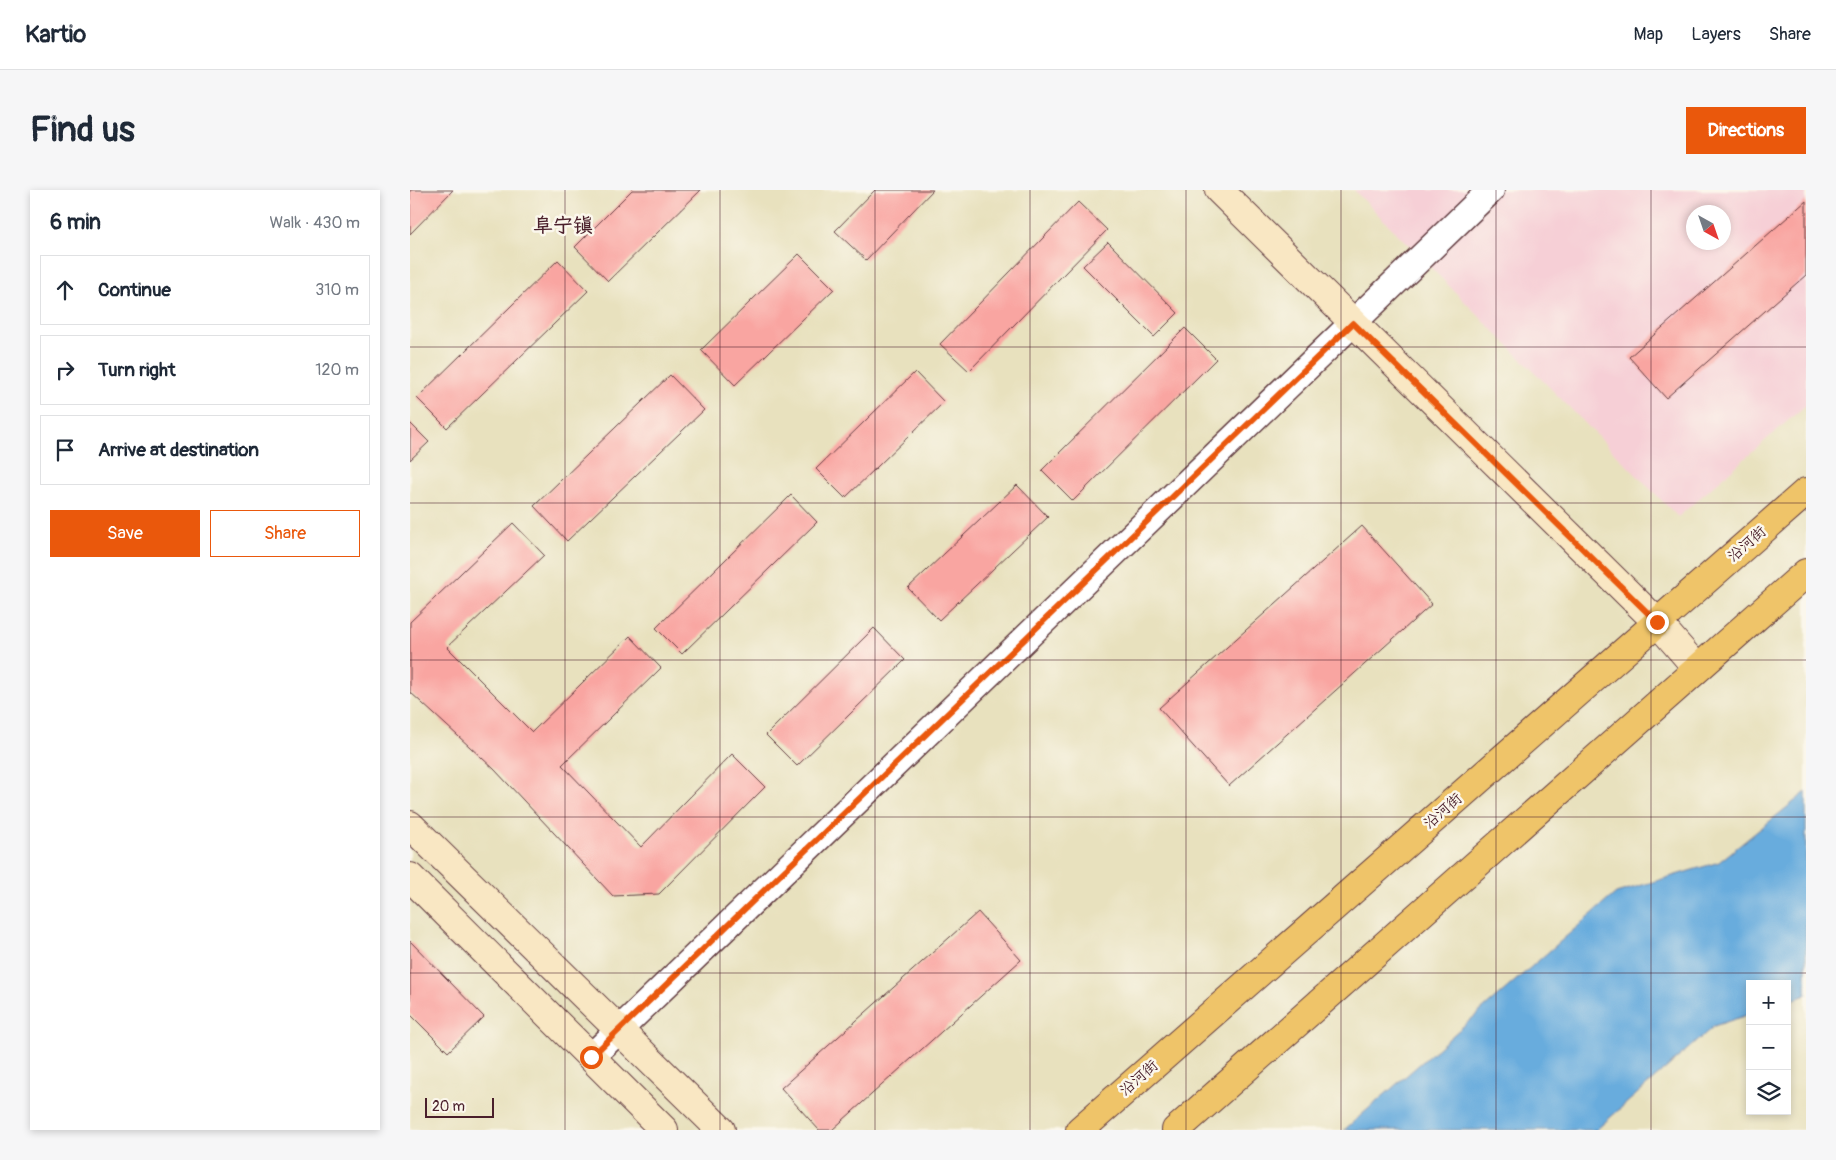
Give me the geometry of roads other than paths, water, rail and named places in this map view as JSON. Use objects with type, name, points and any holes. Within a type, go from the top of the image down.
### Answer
[{"type":"main road","name":"沿河街","points":[[1080,1130],[1806,492]]},
{"type":"main road","points":[[1176,1130],[1806,573]]},
{"type":"street","points":[[1219,190],[1657,622],[1697,668]]},
{"type":"street","points":[[591,1057],[1491,190]]},
{"type":"street","points":[[410,825],[721,1130]]},
{"type":"street","points":[[410,877],[664,1130]]},
{"type":"water","points":[[1806,792],[1806,995],[1791,1001],[1791,980],[1746,980],[1746,1015],[1714,1026],[1596,1130],[1344,1130],[1616,893],[1719,862]]},
{"type":"district","name":"阜宁镇","points":[[563,225]]}]
